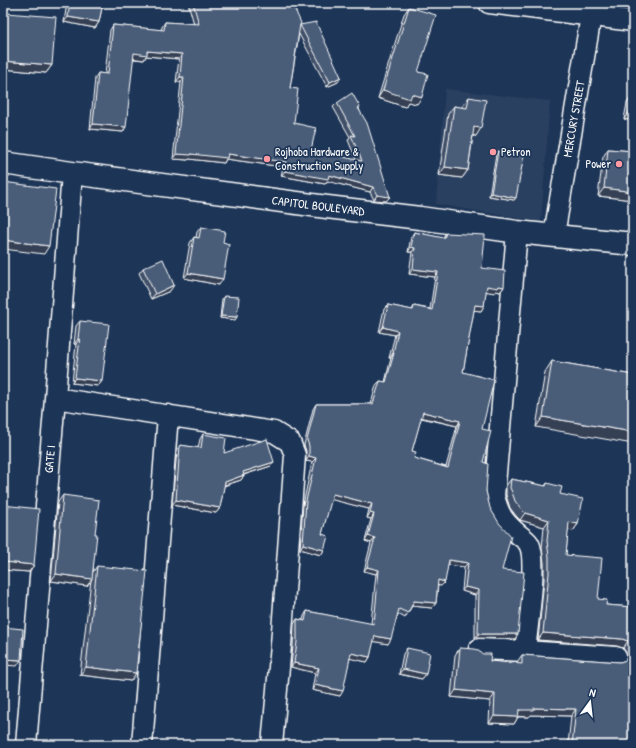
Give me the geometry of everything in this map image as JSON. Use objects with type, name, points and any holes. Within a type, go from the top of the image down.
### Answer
[{"type":"main road","name":"CAPITOL BOULEVARD","points":[[3,163],[516,232],[633,244]]},
{"type":"street","points":[[489,3],[592,10],[633,22]]},
{"type":"street","name":"MERCURY STREET","points":[[554,236],[592,10]]},
{"type":"street","name":"GATE I","points":[[26,745],[72,173]]},
{"type":"street","points":[[516,232],[494,496],[498,512],[507,524],[528,544],[532,556],[532,575],[525,650]]},
{"type":"street","points":[[55,398],[274,432],[290,442],[295,455],[272,745]]},
{"type":"street","points":[[142,745],[168,415]]},
{"type":"street","points":[[479,649],[525,650],[616,657]]},
{"type":"shaded area","name":"Petron","points":[[445,89],[550,101],[541,222],[436,204]]},
{"type":"building","points":[[70,3],[103,3],[99,22],[68,17]]},
{"type":"building","points":[[193,3],[292,3],[301,23],[290,88],[298,89],[294,123],[316,128],[311,150],[362,161],[351,135],[355,136],[337,103],[352,93],[360,107],[358,108],[367,123],[390,197],[377,195],[373,187],[329,175],[328,179],[285,171],[286,162],[228,154],[227,158],[176,154],[184,77],[180,77],[182,54],[147,51],[147,55],[134,53],[126,127],[93,124],[98,73],[108,74],[113,25],[164,30],[165,22],[199,24]]},
{"type":"building","points":[[409,7],[436,15],[418,72],[428,74],[422,97],[412,94],[410,99],[383,90]]},
{"type":"building","points":[[6,13],[56,17],[52,65],[3,61]]},
{"type":"building","points":[[316,22],[341,77],[330,82],[300,25]]},
{"type":"building","points":[[633,95],[633,111],[630,111]]},
{"type":"building","points":[[469,97],[486,100],[481,128],[474,127],[468,170],[445,167],[454,106],[467,108]]},
{"type":"building","points":[[608,149],[633,151],[633,192],[604,188]]},
{"type":"building","points":[[498,151],[524,155],[516,198],[491,193]]},
{"type":"building","points":[[3,182],[56,189],[49,246],[3,240]]},
{"type":"building","points":[[201,227],[225,231],[223,242],[229,244],[223,279],[188,273],[194,237],[199,238]]},
{"type":"building","points":[[414,232],[444,238],[446,233],[485,235],[482,268],[505,271],[504,287],[499,286],[498,288],[487,286],[484,306],[475,305],[463,372],[494,380],[482,429],[491,431],[483,462],[488,464],[486,491],[490,508],[499,523],[511,536],[502,570],[524,572],[518,634],[478,634],[479,590],[465,587],[468,563],[449,560],[445,582],[438,580],[436,603],[414,601],[408,613],[399,609],[391,639],[375,636],[370,657],[351,653],[343,691],[315,685],[319,668],[294,663],[297,642],[297,619],[305,621],[307,611],[374,624],[379,570],[367,567],[375,538],[368,536],[374,514],[370,513],[372,504],[333,494],[322,534],[328,536],[324,550],[303,544],[306,501],[316,458],[309,456],[309,446],[307,440],[316,404],[373,404],[380,381],[386,382],[398,331],[383,327],[388,305],[413,310],[414,306],[432,310],[438,272],[413,269],[415,248],[411,247]],"holes":[[[423,412],[460,421],[448,468],[414,458],[416,452],[412,451]]]},
{"type":"building","points":[[163,259],[174,285],[155,294],[143,268]]},
{"type":"building","points":[[224,296],[239,297],[237,317],[221,316]]},
{"type":"building","points":[[80,321],[109,324],[102,381],[75,378],[80,339],[78,339]]},
{"type":"building","points":[[552,361],[633,375],[633,432],[543,417]]},
{"type":"building","points":[[203,434],[226,438],[224,453],[267,439],[274,462],[243,472],[244,475],[225,482],[220,508],[176,500],[180,445],[201,448]]},
{"type":"building","points":[[511,479],[546,486],[547,483],[562,487],[560,494],[583,499],[578,524],[569,522],[566,555],[602,558],[598,599],[607,600],[606,605],[633,607],[633,745],[572,745],[576,709],[534,708],[534,710],[519,710],[518,717],[494,716],[495,694],[456,690],[460,648],[475,649],[483,654],[491,654],[490,661],[522,664],[522,655],[620,662],[630,657],[632,650],[628,641],[622,639],[543,633],[549,573],[547,541],[549,520],[525,513],[522,510],[515,501],[510,488]]},
{"type":"building","points":[[63,495],[99,500],[92,579],[56,574]]},
{"type":"building","points":[[3,505],[39,509],[34,565],[5,562],[7,541],[3,541]]},
{"type":"building","points":[[97,566],[147,571],[136,673],[86,667]]},
{"type":"building","points":[[3,627],[23,629],[21,660],[3,659]]},
{"type":"building","points":[[407,648],[430,653],[426,674],[403,669]]},
{"type":"building","points":[[86,742],[110,745],[85,745]]},
{"type":"place","name":"Petron","points":[[493,152]]},
{"type":"place","name":"Rojhoba Hardware & Construction Supply","points":[[267,159]]},
{"type":"place","name":"Power","points":[[619,164]]}]
